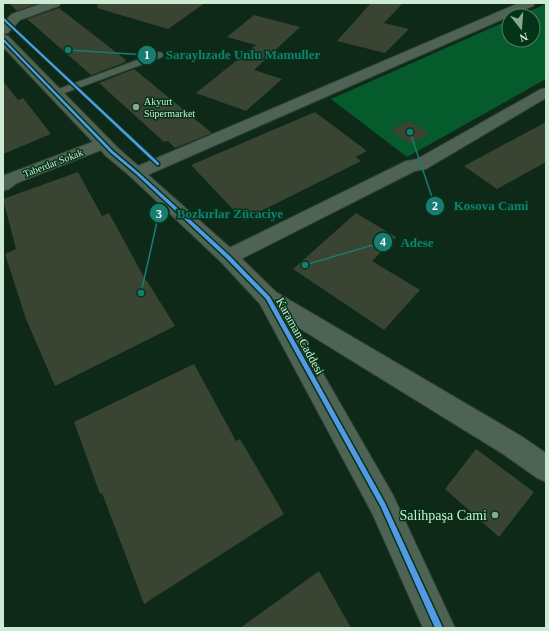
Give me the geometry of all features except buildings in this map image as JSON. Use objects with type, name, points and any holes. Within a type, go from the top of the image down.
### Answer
[{"type":"street","points":[[3,8],[45,3]]},
{"type":"street","points":[[3,30],[16,17],[55,3]]},
{"type":"street","points":[[137,173],[529,3]]},
{"type":"street","name":"Karaman Caddesi","points":[[3,39],[103,143],[228,257],[268,298],[383,505],[439,628]]},
{"type":"street","points":[[228,257],[412,165],[420,165],[546,92]]},
{"type":"street","name":"Taberdar Sokak","points":[[3,185],[11,179],[103,143]]},
{"type":"street","points":[[268,298],[512,445],[546,469]]},
{"type":"lane","points":[[56,93],[159,55]]},
{"type":"green space","points":[[546,4],[546,79],[407,157],[331,99],[501,24],[501,48],[541,48],[541,8],[537,8]]},
{"type":"cycle path","points":[[3,18],[158,164]]},
{"type":"cycle path","points":[[3,39],[112,152],[137,173],[228,257],[268,298],[383,505],[439,628]]},
{"type":"place","name":"Saraylızade Unlu Mamuller","points":[[68,50]]},
{"type":"place","name":"Akyurt Süpermarket","points":[[136,107]]},
{"type":"place","name":"Kosova Cami","points":[[410,132]]},
{"type":"place","name":"Adese","points":[[305,265]]},
{"type":"place","name":"Bozkırlar Zücaciye","points":[[141,293]]},
{"type":"place","name":"Salihpaşa Cami","points":[[495,515]]}]
